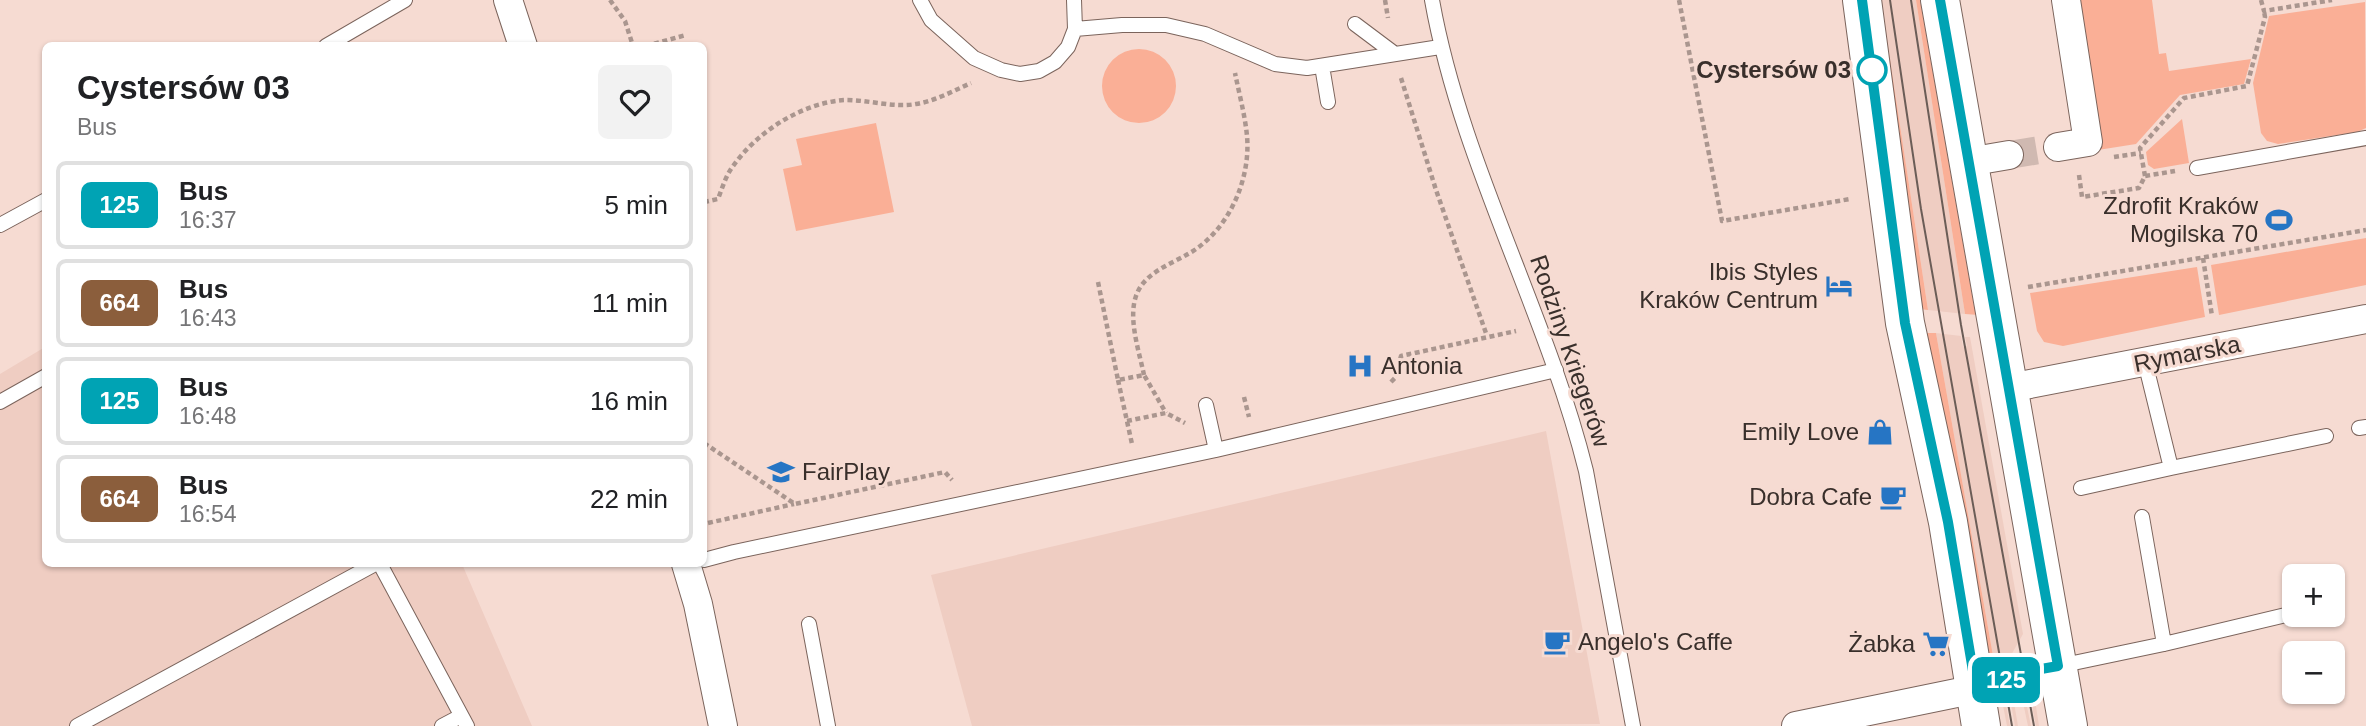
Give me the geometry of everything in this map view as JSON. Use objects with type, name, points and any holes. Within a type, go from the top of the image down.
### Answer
[{"type":"main road","points":[[1862,0],[1905,323],[1948,522],[1980,726]]},
{"type":"main road","points":[[1940,0],[2068,726]]},
{"type":"street","points":[[508,0],[522,42]]},
{"type":"street","points":[[2057,147],[2088,142],[2066,0]]},
{"type":"street","points":[[1968,162],[2009,155]]},
{"type":"street","name":"Rymarska","points":[[2009,388],[2366,319]]},
{"type":"street","points":[[693,567],[723,726]]},
{"type":"street","points":[[1800,726],[1976,689],[2024,672],[2058,666]]},
{"type":"lane","points":[[333,42],[405,0]]},
{"type":"lane","points":[[920,0],[931,20],[974,58],[1020,74],[1039,71],[1055,62],[1068,47],[1075,29],[1074,0]]},
{"type":"lane","name":"Rodziny Kriegerów","points":[[1432,0],[1440,47],[1455,99],[1556,370],[1586,471],[1633,726]]},
{"type":"lane","points":[[1355,24],[1395,54]]},
{"type":"lane","points":[[1075,29],[1166,25],[1205,34],[1275,64],[1307,68],[1440,47]]},
{"type":"lane","points":[[1322,66],[1328,102]]},
{"type":"lane","points":[[2197,168],[2366,138]]},
{"type":"lane","points":[[0,225],[42,202]]},
{"type":"lane","points":[[2145,362],[2171,468]]},
{"type":"lane","points":[[707,559],[1216,450],[1556,370]]},
{"type":"lane","points":[[0,402],[42,378]]},
{"type":"lane","points":[[1206,405],[1216,450]]},
{"type":"lane","points":[[2081,488],[2326,436]]},
{"type":"lane","points":[[2142,517],[2164,644]]},
{"type":"lane","points":[[77,726],[371,567]]},
{"type":"lane","points":[[379,567],[464,721],[442,726]]},
{"type":"lane","points":[[2058,666],[2282,616]]},
{"type":"lane","points":[[809,624],[828,726]]},
{"type":"path","points":[[610,0],[625,21],[631,42]]},
{"type":"path","points":[[1385,0],[1395,54],[1410,111],[1487,336]]},
{"type":"path","points":[[1679,0],[1722,221],[1854,198]]},
{"type":"path","points":[[2078,172],[2082,197],[2140,188],[2145,176],[2140,148],[2184,98],[2247,86],[2265,17],[2261,0]]},
{"type":"path","points":[[2264,11],[2332,0]]},
{"type":"path","points":[[661,42],[686,35]]},
{"type":"path","points":[[707,201],[718,199],[730,171],[756,139],[783,121],[817,106],[846,100],[887,105],[914,104],[937,99],[971,83],[974,58]]},
{"type":"path","points":[[1234,69],[1247,136],[1244,178],[1228,215],[1214,233],[1200,247],[1148,277],[1139,288],[1133,308],[1144,375],[1166,413],[1180,422],[1211,428],[1250,420],[1244,397]]},
{"type":"path","points":[[2121,156],[2141,153]]},
{"type":"path","points":[[2145,176],[2197,168]]},
{"type":"path","points":[[2021,288],[2366,230]]},
{"type":"path","points":[[2203,258],[2213,322]]},
{"type":"path","points":[[1098,282],[1132,445]]},
{"type":"path","points":[[1388,385],[1395,378],[1402,356],[1517,331]]},
{"type":"path","points":[[1118,380],[1144,375]]},
{"type":"path","points":[[1127,421],[1166,413]]},
{"type":"path","points":[[707,446],[795,504]]},
{"type":"path","points":[[708,523],[946,472],[955,483]]},
{"type":"shaded area","points":[[1881,0],[1916,0],[1965,314],[1928,310]]},
{"type":"shaded area","points":[[1881,0],[1928,310],[1919,309]]},
{"type":"shaded area","points":[[1916,0],[1920,0],[1974,306],[1979,315],[1965,314]]},
{"type":"shaded area","points":[[2075,0],[2152,0],[2159,54],[2166,53],[2169,71],[2251,59],[2244,84],[2180,95],[2136,144],[2098,150]]},
{"type":"shaded area","points":[[2365,2],[2366,128],[2357,132],[2278,144],[2267,141],[2261,133],[2253,83],[2269,16]]},
{"type":"shaded area","points":[[1139,49],[1153,52],[1165,60],[1173,72],[1176,86],[1173,100],[1165,112],[1153,120],[1139,123],[1125,120],[1113,112],[1105,100],[1102,86],[1105,72],[1113,60],[1125,52]]},
{"type":"shaded area","points":[[2182,119],[2189,163],[2154,169],[2148,165],[2146,152]]},
{"type":"shaded area","points":[[876,123],[894,212],[796,231],[783,169],[802,165],[796,139]]},
{"type":"shaded area","points":[[2366,238],[2366,285],[2219,315],[2211,265]]},
{"type":"shaded area","points":[[2197,267],[2205,317],[2063,346],[2044,342],[2037,331],[2030,293]]},
{"type":"shaded area","points":[[1924,333],[1936,333],[1995,667],[1993,668],[1990,664]]},
{"type":"shaded area","points":[[1936,333],[1961,336],[1963,347],[1967,346],[1965,337],[1970,337],[2023,634],[2010,657],[1995,667]]},
{"type":"shaded area","points":[[42,349],[42,567],[463,567],[532,726],[0,726],[0,374]]},
{"type":"shaded area","points":[[1546,431],[1600,724],[972,726],[931,575]]},
{"type":"shaded area","points":[[2032,680],[2039,726],[2036,726],[2029,691],[2024,692],[2031,726],[2028,726],[2021,693],[2018,693],[2019,702],[2014,703],[2018,726],[2015,726],[2011,704],[2006,705],[2010,726],[2007,726],[2001,695]]},
{"type":"tunnel","points":[[2009,155],[2058,147]]},
{"type":"tram line","points":[[1890,0],[1921,209],[2012,726]]},
{"type":"tram line","points":[[1911,0],[1961,325],[2034,726]]},
{"type":"bus line","name":"125","points":[[1862,0],[1905,323],[1948,522],[1976,689],[2024,672],[2058,666],[1940,0]]},
{"type":"place","name":"Cystersów 03","points":[[1872,70]]},
{"type":"place","name":"Zdrofit Kraków Mogilska 70","points":[[2279,220]]},
{"type":"place","name":"Ibis Styles Kraków Centrum","points":[[1839,286]]},
{"type":"place","name":"Antonia","points":[[1360,366]]},
{"type":"place","name":"Emily Love","points":[[1880,432]]},
{"type":"place","name":"FairPlay","points":[[781,472]]},
{"type":"place","name":"Dobra Cafe","points":[[1893,497]]},
{"type":"place","name":"Angelo's Caffe","points":[[1557,642]]},
{"type":"place","name":"Żabka","points":[[1936,644]]}]
